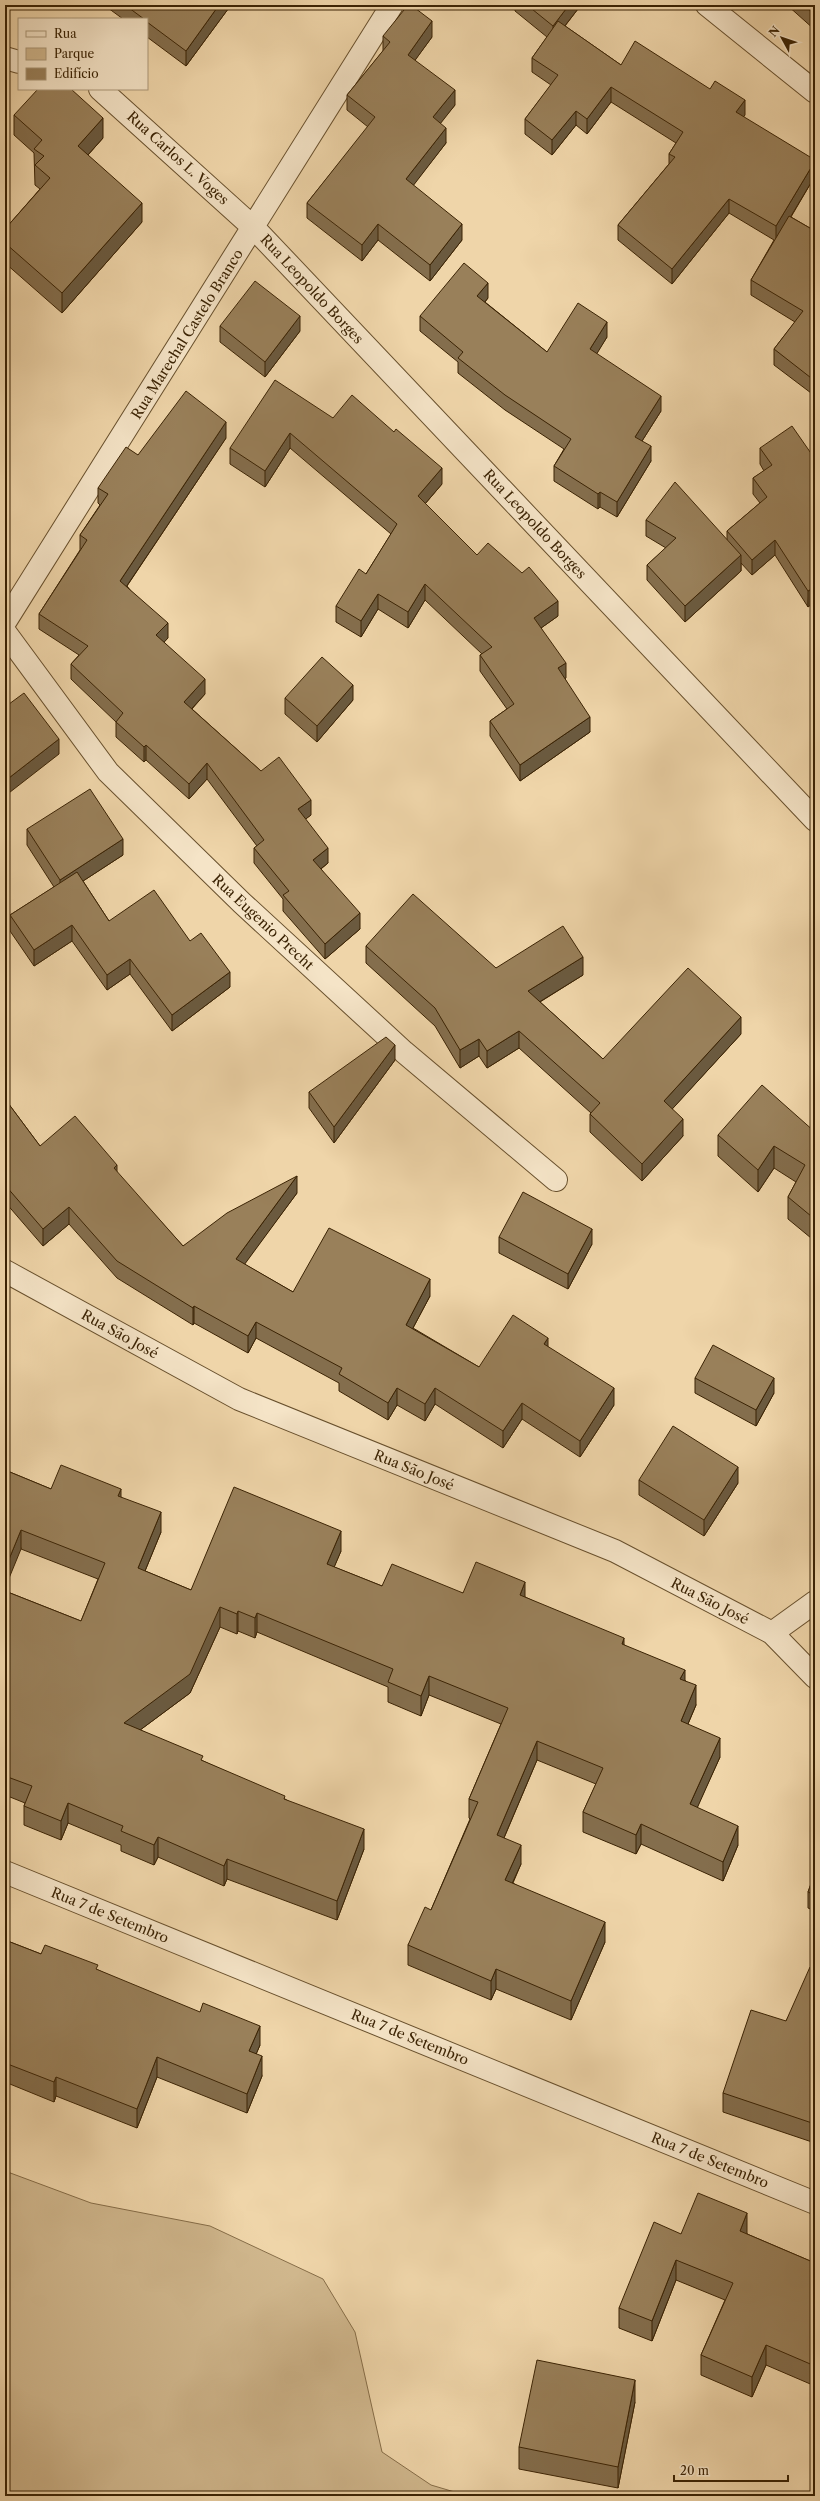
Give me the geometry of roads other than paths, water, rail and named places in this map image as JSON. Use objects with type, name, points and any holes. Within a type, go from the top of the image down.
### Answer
[{"type":"street","name":"Rua Marechal Castelo Branco","points":[[5,622],[254,228],[392,5]]},
{"type":"street","points":[[707,5],[815,92]]},
{"type":"street","points":[[5,58],[18,62]]},
{"type":"street","name":"Rua Carlos L. Voges","points":[[101,90],[254,228]]},
{"type":"street","name":"Rua Leopoldo Borges","points":[[254,228],[815,820]]},
{"type":"street","name":"Rua Eugenio Precht","points":[[5,632],[108,772],[242,904],[404,1052],[556,1180]]},
{"type":"street","name":"Rua São José","points":[[5,1271],[238,1399],[615,1552],[772,1633],[815,1677]]},
{"type":"street","points":[[772,1633],[815,1602]]},
{"type":"street","name":"Rua 7 de Setembro","points":[[5,1872],[815,2203]]}]
